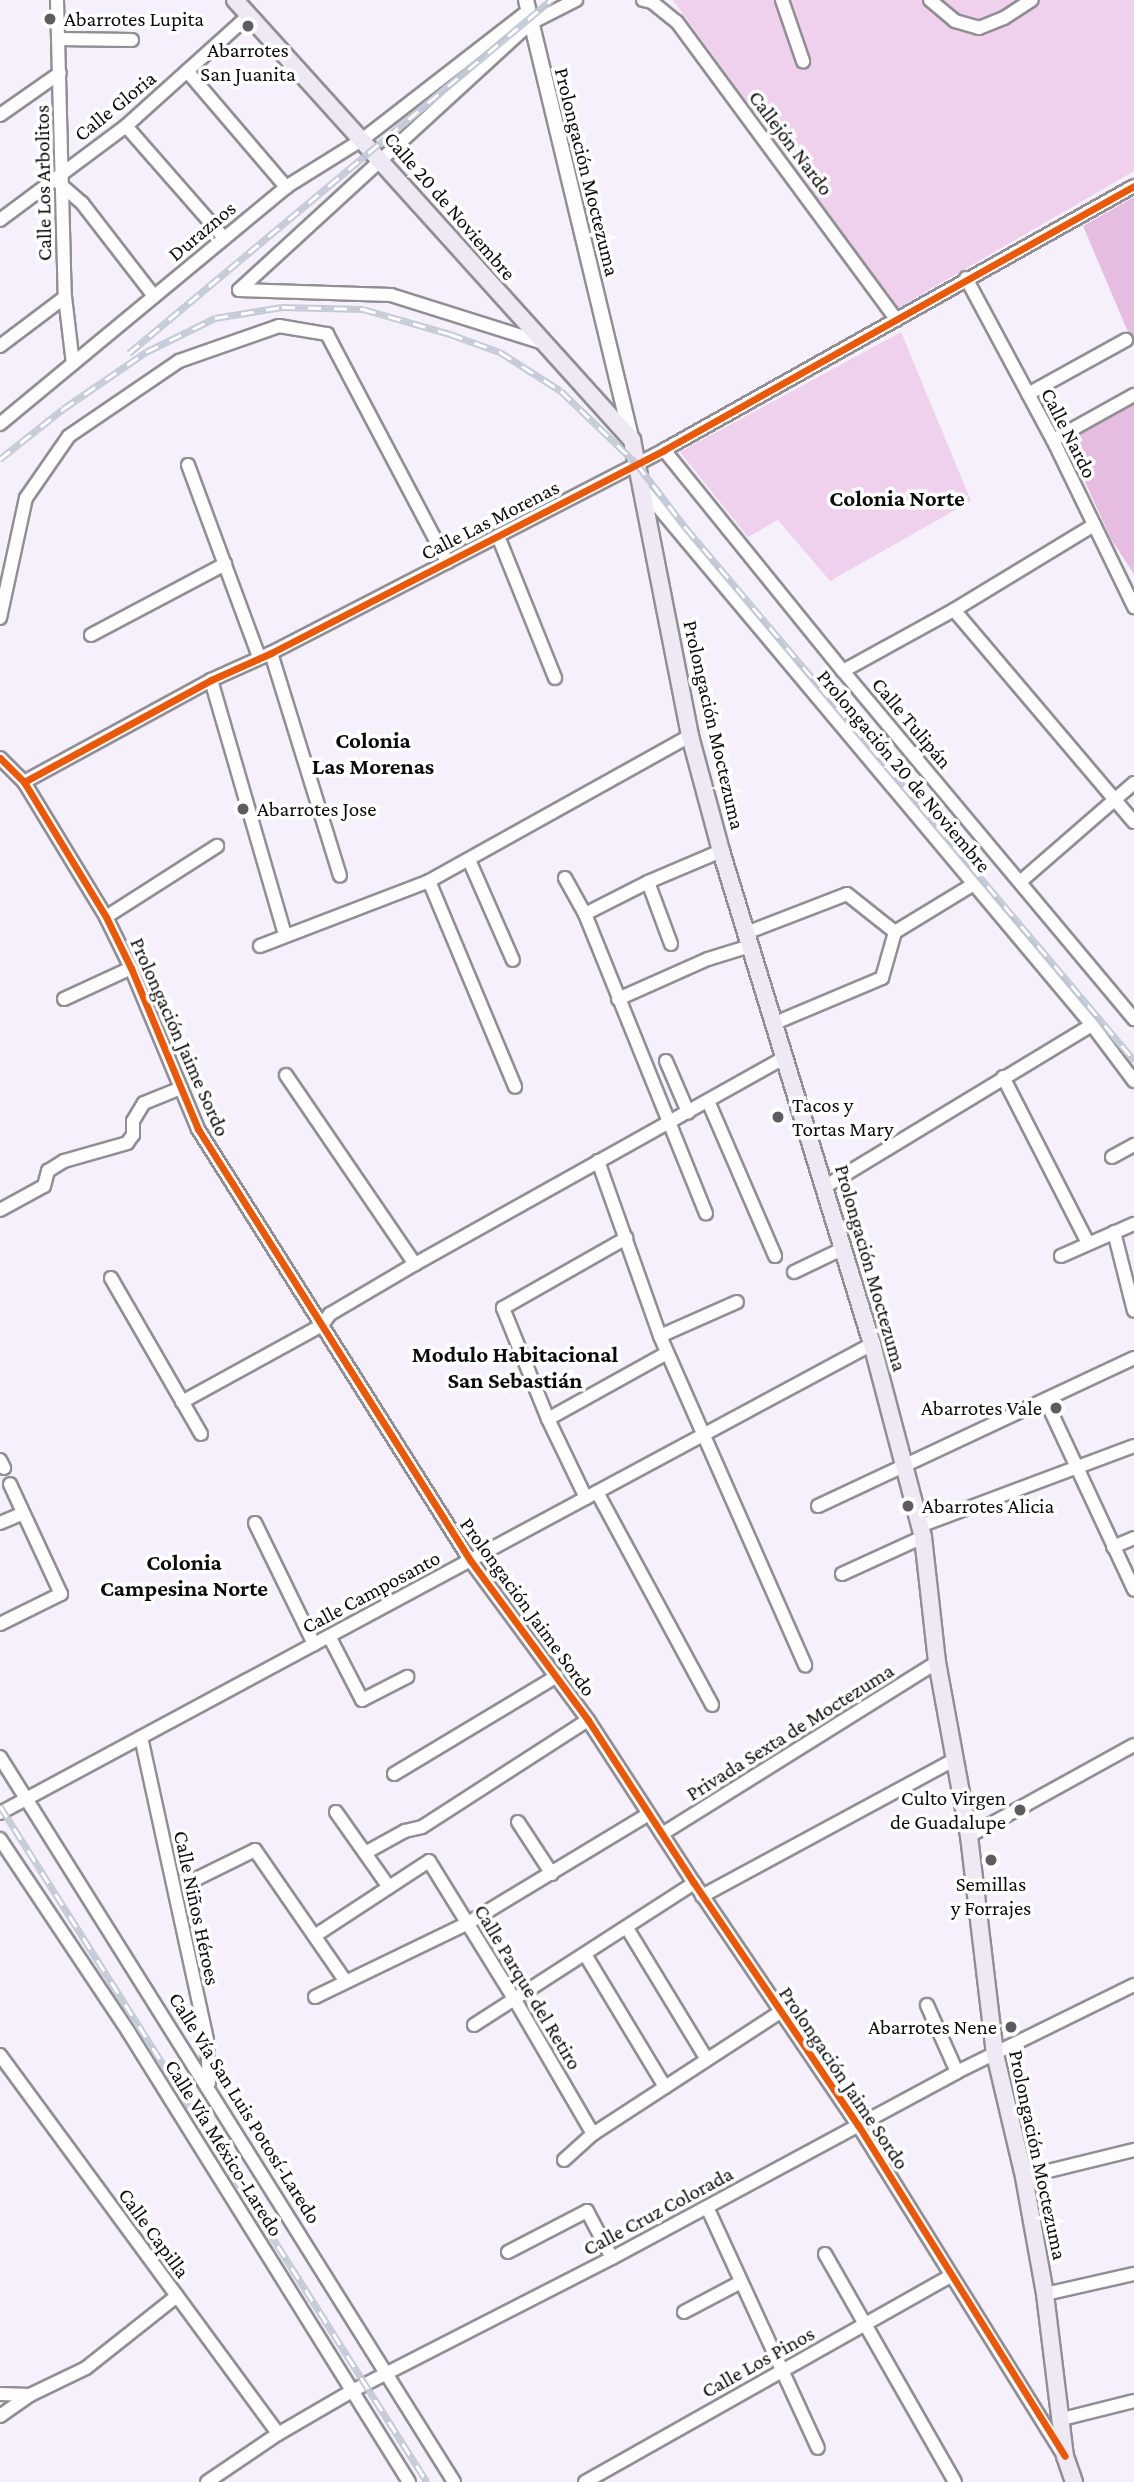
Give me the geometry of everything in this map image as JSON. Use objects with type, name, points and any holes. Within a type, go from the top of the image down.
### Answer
[{"type":"main road","name":"Calle 20 de Noviembre","points":[[235,0],[632,440]]},
{"type":"main road","name":"Prolongación Moctezuma","points":[[632,440],[690,736],[721,851],[826,1186],[872,1344],[921,1532],[937,1662],[969,1836],[995,2054],[1024,2177],[1045,2294],[1065,2456],[1074,2482]]},
{"type":"street","name":"Calle Los Arbolitos","points":[[57,0],[65,297],[73,364]]},
{"type":"street","points":[[543,343],[391,295],[239,290],[382,160],[528,12],[576,0]]},
{"type":"street","name":"Callejón Nardo","points":[[643,0],[652,2],[677,22],[897,320]]},
{"type":"street","points":[[782,0],[803,61]]},
{"type":"street","points":[[930,0],[955,21],[979,28],[1004,18],[1032,0]]},
{"type":"street","name":"Duraznos","points":[[0,424],[286,187],[363,139],[528,12]]},
{"type":"street","name":"Prolongación Moctezuma","points":[[528,12],[632,440]]},
{"type":"street","name":"Calle Gloria","points":[[0,220],[60,179],[126,125],[248,16]]},
{"type":"street","points":[[58,39],[132,40]]},
{"type":"street","points":[[187,71],[286,187]]},
{"type":"street","points":[[0,115],[61,73]]},
{"type":"street","points":[[126,125],[224,238]]},
{"type":"street","points":[[60,179],[82,203],[154,296]]},
{"type":"street","name":"Calle Las Morenas","points":[[24,782],[211,680],[265,655],[664,450],[1134,186]]},
{"type":"street","name":"Calle Nardo","points":[[966,278],[1053,440],[1134,607]]},
{"type":"street","points":[[0,346],[65,297]]},
{"type":"street","points":[[0,618],[26,498],[69,436],[179,361],[279,326],[327,334],[447,562]]},
{"type":"street","points":[[1028,394],[1126,340]]},
{"type":"street","points":[[1053,440],[1134,395]]},
{"type":"street","name":"Calle Tulipán","points":[[664,450],[843,671],[1132,1012]]},
{"type":"street","points":[[188,465],[225,564],[265,655],[340,876]]},
{"type":"street","name":"Prolongación 20 de Noviembre","points":[[642,488],[1092,1025],[1134,1081]]},
{"type":"street","points":[[843,671],[954,610],[1094,525]]},
{"type":"street","points":[[498,536],[555,678]]},
{"type":"street","points":[[91,635],[225,564]]},
{"type":"street","points":[[954,610],[1134,822]]},
{"type":"street","points":[[211,680],[285,935]]},
{"type":"street","points":[[260,946],[429,881],[690,736]]},
{"type":"street","name":"Prolongación Jaime Sordo","points":[[0,758],[24,782],[106,917],[131,968],[198,1129],[470,1560],[588,1720],[702,1896],[858,2125],[1065,2456]]},
{"type":"street","points":[[1020,882],[1134,783]]},
{"type":"street","points":[[106,917],[216,846]]},
{"type":"street","points":[[585,914],[648,882],[721,851]]},
{"type":"street","points":[[469,860],[513,960]]},
{"type":"street","points":[[565,878],[585,914],[706,1213]]},
{"type":"street","points":[[429,881],[515,1087]]},
{"type":"street","points":[[648,882],[671,944]]},
{"type":"street","points":[[775,1023],[882,978],[895,932],[974,884]]},
{"type":"street","points":[[618,999],[847,894],[895,932]]},
{"type":"street","points":[[64,999],[131,968]]},
{"type":"street","points":[[826,1186],[1092,1025]]},
{"type":"street","points":[[182,1402],[322,1325],[330,1314],[415,1264],[785,1058]]},
{"type":"street","points":[[666,1062],[688,1112]]},
{"type":"street","points":[[286,1075],[415,1264]]},
{"type":"street","points":[[1003,1077],[1088,1243]]},
{"type":"street","points":[[0,1210],[44,1186],[48,1171],[64,1161],[127,1143],[132,1135],[133,1121],[144,1103],[181,1087]]},
{"type":"street","points":[[708,1101],[775,1256]]},
{"type":"street","points":[[1111,1157],[1134,1145]]},
{"type":"street","points":[[598,1161],[660,1336],[804,1665]]},
{"type":"street","points":[[1060,1256],[1134,1224]]},
{"type":"street","points":[[1114,1233],[1134,1311]]},
{"type":"street","points":[[626,1238],[503,1308],[548,1419],[712,1705]]},
{"type":"street","points":[[794,1272],[844,1248]]},
{"type":"street","points":[[111,1279],[201,1434]]},
{"type":"street","points":[[660,1336],[737,1302]]},
{"type":"street","name":"Calle Camposanto","points":[[0,1813],[872,1344]]},
{"type":"street","points":[[548,1419],[667,1353]]},
{"type":"street","points":[[818,1506],[1134,1358]]},
{"type":"street","points":[[1046,1401],[1134,1590]]},
{"type":"street","points":[[842,1574],[921,1532],[1078,1466],[1134,1446]]},
{"type":"street","points":[[0,1624],[61,1594],[10,1484]]},
{"type":"street","points":[[0,1523],[23,1513]]},
{"type":"street","points":[[255,1523],[314,1644]]},
{"type":"street","points":[[1113,1547],[1134,1538]]},
{"type":"street","points":[[329,1636],[362,1700],[407,1677]]},
{"type":"street","name":"Privada Sexta de Moctezuma","points":[[662,1834],[937,1662]]},
{"type":"street","points":[[394,1774],[557,1676]]},
{"type":"street","points":[[365,1853],[405,1831],[422,1826],[588,1720]]},
{"type":"street","name":"Calle Niños Héroes","points":[[141,1737],[206,2040],[209,2087]]},
{"type":"street","points":[[969,1836],[1134,1745]]},
{"type":"street","name":"Calle Vía San Luis Potosí-Laredo","points":[[0,1757],[454,2482]]},
{"type":"street","points":[[702,1896],[956,1759]]},
{"type":"street","points":[[316,1935],[389,1887],[336,1812]]},
{"type":"street","points":[[315,1997],[468,1923],[649,1814]]},
{"type":"street","points":[[518,1822],[552,1874]]},
{"type":"street","name":"Calle Vía México-Laredo","points":[[0,1839],[128,2031],[410,2482]]},
{"type":"street","points":[[191,1881],[255,1850],[346,1982]]},
{"type":"street","name":"Calle Parque del Retiro","points":[[389,1887],[429,1861],[515,2000],[593,2134]]},
{"type":"street","points":[[474,2025],[586,1956],[694,1883]]},
{"type":"street","points":[[627,1928],[706,2058]]},
{"type":"street","points":[[586,1956],[665,2087]]},
{"type":"street","name":"Calle Cruz Colorada","points":[[207,2482],[278,2434],[352,2391],[611,2258],[957,2072],[1134,1985]]},
{"type":"street","points":[[927,2005],[957,2072]]},
{"type":"street","points":[[564,2160],[593,2134],[780,2012]]},
{"type":"street","name":"Calle Capilla","points":[[0,2055],[278,2434]]},
{"type":"street","points":[[1024,2177],[1134,2150]]},
{"type":"street","points":[[707,2207],[818,2448]]},
{"type":"street","points":[[508,2252],[587,2211],[611,2258]]},
{"type":"street","points":[[825,2254],[955,2482]]},
{"type":"street","points":[[1045,2294],[1134,2274]]},
{"type":"street","name":"Calle Los Pinos","points":[[585,2482],[951,2276]]},
{"type":"street","points":[[684,2312],[741,2282]]},
{"type":"street","points":[[0,2416],[30,2395],[86,2368],[177,2296]]},
{"type":"street","points":[[0,2394],[30,2395]]},
{"type":"street","points":[[1062,2418],[1134,2401]]},
{"type":"shaded area","points":[[673,0],[1134,0],[1134,171],[896,309]]},
{"type":"shaded area","points":[[1134,197],[1134,346],[1083,226]]},
{"type":"shaded area","points":[[901,332],[971,501],[830,581],[778,520],[748,537],[680,452]]},
{"type":"shaded area","points":[[1134,400],[1134,574],[1111,539],[1067,442]]},
{"type":"railway","points":[[129,353],[551,0]]},
{"type":"railway","points":[[0,459],[63,409],[146,352],[215,318],[282,307],[363,309],[450,334],[500,352],[561,391],[637,464],[686,528],[1134,1060]]},
{"type":"railway","points":[[0,1806],[427,2482]]},
{"type":"cycle path","points":[[24,782],[211,680],[271,653],[664,450],[1134,186]]},
{"type":"cycle path","points":[[0,758],[24,782],[106,917],[131,968],[198,1129],[470,1560],[588,1720],[694,1883],[858,2125],[1065,2456]]},
{"type":"place","name":"Abarrotes Lupita","points":[[50,19]]},
{"type":"place","name":"Abarrotes San Juanita","points":[[248,26]]},
{"type":"place","name":"Abarrotes Jose","points":[[243,809]]},
{"type":"place","name":"Tacos y Tortas Mary","points":[[778,1117]]},
{"type":"place","name":"Abarrotes Vale","points":[[1056,1408]]},
{"type":"place","name":"Abarrotes Alicia","points":[[908,1506]]},
{"type":"place","name":"Culto Virgen de Guadalupe","points":[[1020,1810]]},
{"type":"place","name":"Semillas y Forrajes","points":[[991,1860]]},
{"type":"place","name":"Abarrotes Nene","points":[[1011,2027]]},
{"type":"district","name":"Colonia Norte","points":[[897,498]]},
{"type":"district","name":"Colonia Las Morenas","points":[[373,753]]},
{"type":"district","name":"Modulo Habitacional San Sebastián","points":[[515,1367]]},
{"type":"district","name":"Colonia Campesina Norte","points":[[184,1575]]}]
